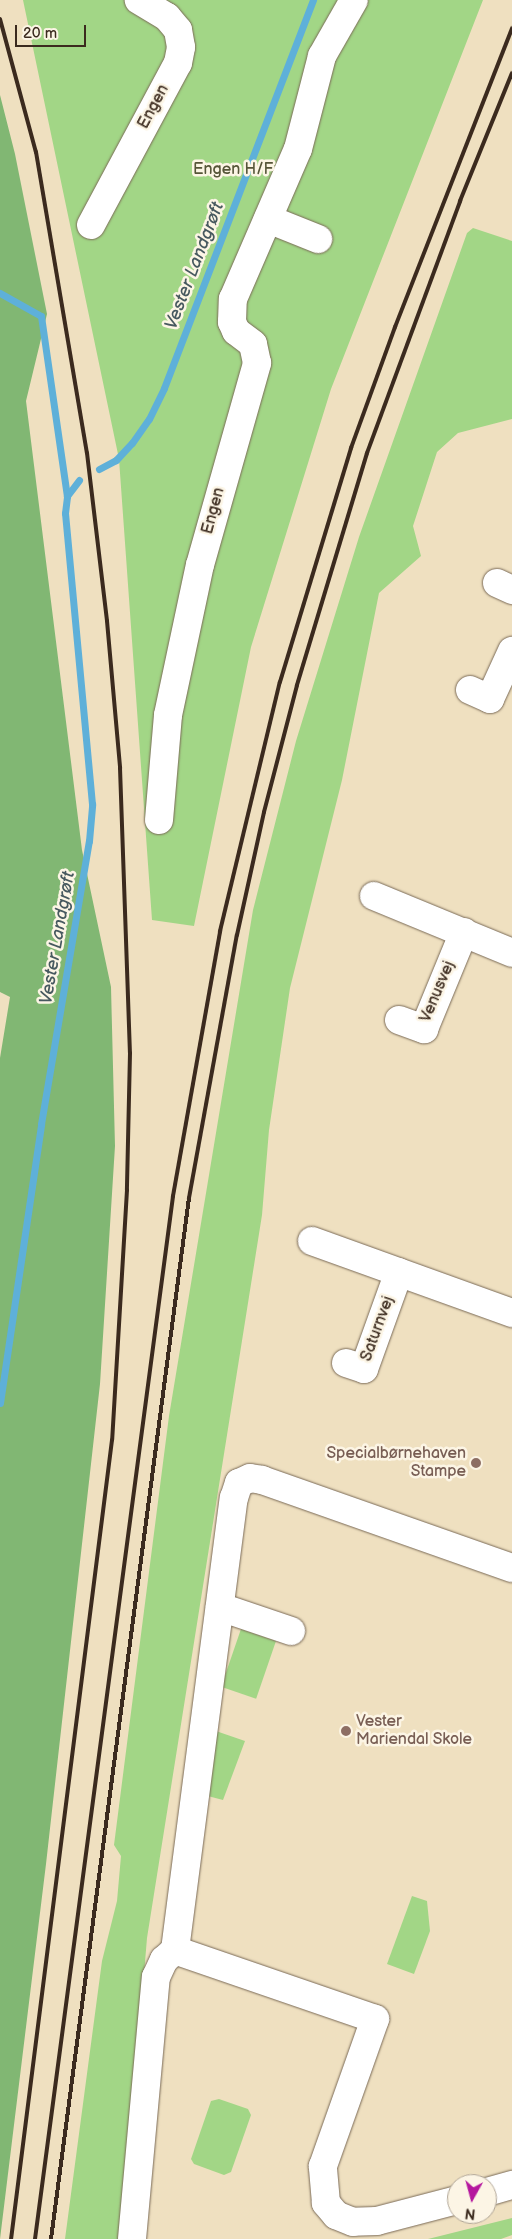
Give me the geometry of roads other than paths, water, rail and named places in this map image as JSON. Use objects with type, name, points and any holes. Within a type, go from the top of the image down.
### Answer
[{"type":"street","name":"Engen","points":[[91,225],[178,63],[181,48],[178,30],[168,17],[139,0]]},
{"type":"street","name":"Engen","points":[[159,820],[168,715],[200,565],[257,363],[253,344],[236,331],[232,322],[233,299],[298,149],[322,56],[354,0]]},
{"type":"street","points":[[268,219],[318,239]]},
{"type":"street","points":[[470,690],[490,699],[512,651]]},
{"type":"street","points":[[374,896],[512,953]]},
{"type":"street","name":"Venusvej","points":[[399,1020],[424,1029],[464,932]]},
{"type":"street","points":[[312,1241],[512,1313]]},
{"type":"street","name":"Saturnvej","points":[[346,1363],[364,1369],[399,1272]]},
{"type":"street","points":[[132,2239],[156,1977],[164,1960],[175,1950],[234,1498],[240,1483],[250,1478],[512,1568]]},
{"type":"street","points":[[220,1607],[291,1631]]},
{"type":"street","points":[[175,1950],[375,2019],[323,2166],[326,2203],[336,2215],[354,2222],[377,2221],[447,2203]]},
{"type":"street","points":[[497,2189],[512,2185]]},
{"type":"waterway","name":"Vester Landgrøft","points":[[99,469],[116,460],[132,443],[149,419],[164,388],[313,0]]},
{"type":"waterway","points":[[0,293],[41,316],[67,496]]},
{"type":"waterway","name":"Vester Landgrøft","points":[[0,1403],[41,1124],[89,841],[92,804],[65,513],[67,496],[79,480]]},
{"type":"railway","points":[[0,19],[36,152],[87,453],[107,621],[120,768],[130,1053],[127,1190],[112,1440],[11,2239]]},
{"type":"railway","points":[[35,2239],[173,1196],[220,931],[280,682],[351,448],[395,327],[512,28]]},
{"type":"railway","points":[[51,2239],[189,1198],[237,935],[264,812],[297,685],[367,453],[460,201],[512,73]]},
{"type":"place","name":"Specialbørnehaven Stampe","points":[[476,1463]]},
{"type":"place","name":"Vester Mariendal Skole","points":[[346,1731]]},
{"type":"park label","name":"Engen H/F","points":[[233,170]]}]
